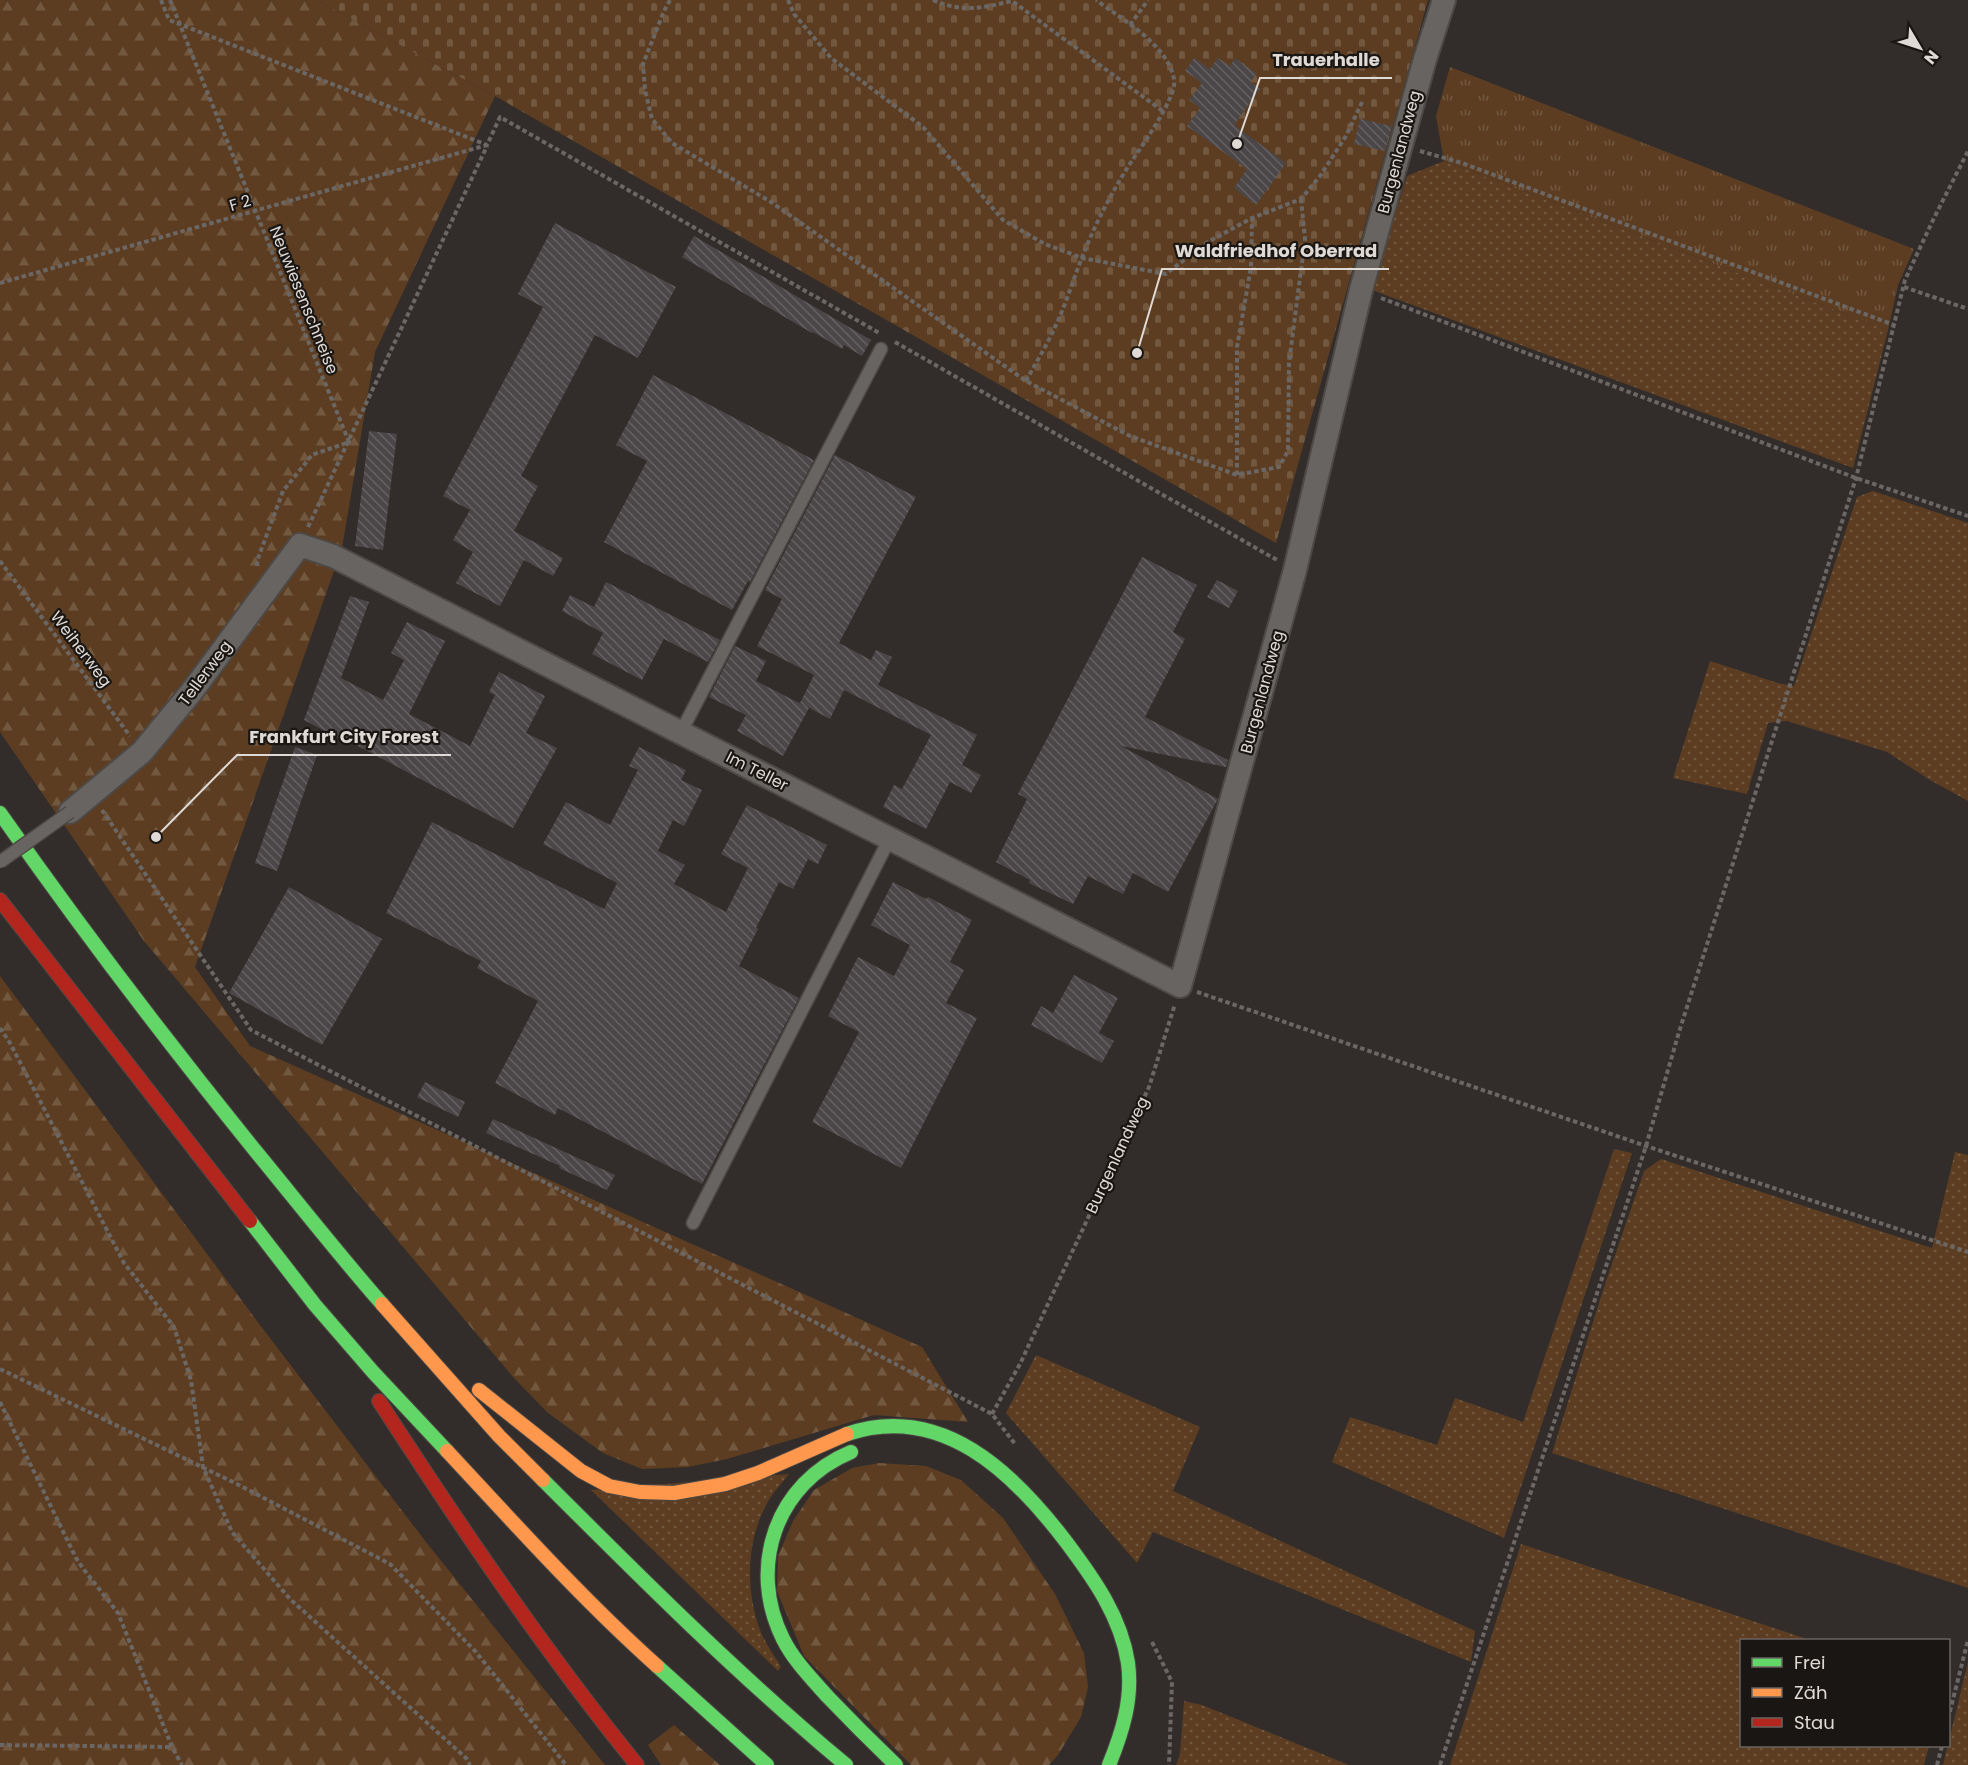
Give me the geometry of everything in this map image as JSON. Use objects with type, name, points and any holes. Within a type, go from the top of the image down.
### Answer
[{"type":"highway","points":[[0,813],[171,1046],[348,1265],[499,1436],[663,1599],[791,1719],[846,1765]]},
{"type":"highway","points":[[0,900],[315,1305],[373,1372],[629,1641],[767,1765]]},
{"type":"highway","points":[[315,1305],[463,1530],[594,1714],[637,1765]]},
{"type":"highway","points":[[411,1336],[555,1452],[601,1482],[618,1489],[662,1494],[687,1493],[715,1487],[868,1428],[892,1425],[917,1428],[947,1436],[975,1450],[1003,1471],[1028,1495],[1098,1586],[1111,1610],[1122,1637],[1130,1683],[1126,1722],[1109,1765]]},
{"type":"highway","points":[[862,1448],[823,1466],[794,1495],[781,1515],[770,1549],[767,1575],[769,1597],[783,1638],[794,1656],[835,1703],[896,1765]]},
{"type":"highway","points":[[941,1449],[965,1459],[995,1480],[1018,1504],[1074,1575]]},
{"type":"highway","points":[[1098,1755],[1111,1729],[1115,1711],[1115,1659],[1103,1627]]},
{"type":"street","name":"Burgenlandweg","points":[[1180,986],[1295,570],[1361,290],[1425,59],[1444,0]]},
{"type":"street","name":"Im Teller","points":[[300,545],[333,556],[1180,986]]},
{"type":"street","name":"Tellerweg","points":[[70,812],[142,752],[193,690],[300,545]]},
{"type":"lane","points":[[681,732],[881,350]]},
{"type":"lane","points":[[0,862],[70,812]]},
{"type":"lane","points":[[693,1223],[890,838]]},
{"type":"path","points":[[161,0],[169,20],[180,25],[488,145]]},
{"type":"path","name":"Neuwiesenschneise","points":[[170,0],[349,442]]},
{"type":"path","points":[[670,0],[643,64],[645,90],[652,119],[672,143],[771,202],[1026,381],[1130,436],[1237,475],[1279,467],[1288,451],[1290,363],[1305,239],[1301,199]]},
{"type":"path","points":[[788,0],[794,14],[831,58],[923,127],[1003,220],[1045,244],[1082,258],[1166,274],[1206,243],[1252,218],[1301,199],[1320,176],[1346,136],[1362,100]]},
{"type":"path","points":[[933,0],[949,7],[978,9],[1012,1],[1164,112]]},
{"type":"path","points":[[1026,381],[1055,327],[1106,202],[1164,112],[1175,81],[1168,60],[1158,48],[1096,0]]},
{"type":"path","points":[[1130,25],[1148,0]]},
{"type":"path","points":[[300,545],[500,117],[882,334]]},
{"type":"path","name":"F 2","points":[[0,283],[488,145]]},
{"type":"path","points":[[1402,145],[1473,167],[1894,325]]},
{"type":"path","points":[[1440,1765],[1646,1146],[1679,1032],[1856,478],[1904,287],[1932,220],[1968,151]]},
{"type":"path","points":[[1237,475],[1238,347],[1251,267],[1252,218]]},
{"type":"path","points":[[1904,287],[1968,309]]},
{"type":"path","points":[[1361,290],[1856,478],[1968,516]]},
{"type":"path","points":[[893,340],[1295,570]]},
{"type":"path","points":[[258,603],[257,561],[283,492],[312,455],[349,442]]},
{"type":"path","name":"Weiherweg","points":[[0,561],[142,752]]},
{"type":"path","name":"Burgenlandweg","points":[[91,794],[251,1030],[992,1414],[1020,1364],[1149,1087],[1180,986]]},
{"type":"path","points":[[1180,986],[1646,1146],[1968,1252]]},
{"type":"path","points":[[0,1028],[10,1043],[124,1263],[174,1327],[191,1380],[203,1467],[232,1532],[290,1599],[466,1758],[470,1765]]},
{"type":"path","points":[[0,1369],[203,1467],[390,1564],[476,1652],[566,1765]]},
{"type":"path","points":[[0,1402],[76,1558],[118,1613],[172,1747],[182,1765]]},
{"type":"path","points":[[1950,1711],[1968,1640]]},
{"type":"path","points":[[0,1745],[172,1747]]},
{"type":"path","points":[[1937,1765],[1942,1747]]},
{"type":"green space","points":[[0,0],[316,0],[495,96],[375,352],[342,548],[195,967],[250,1046],[922,1347],[968,1422],[874,1415],[727,1459],[688,1467],[642,1469],[603,1453],[548,1413],[514,1378],[144,941],[0,732]]},
{"type":"green space","points":[[316,0],[1428,0],[1276,543],[495,96]]},
{"type":"green space","points":[[1450,67],[1914,249],[1898,285],[1888,330],[1444,161],[1436,116]]},
{"type":"green space","points":[[1444,161],[1888,330],[1853,468],[1372,290],[1407,176]]},
{"type":"green space","points":[[1873,491],[1968,523],[1968,801],[1887,752],[1787,721],[1768,723],[1747,794],[1673,778],[1710,661],[1794,686],[1857,497]]},
{"type":"green space","points":[[0,976],[263,1329],[426,1542],[605,1765],[0,1765]]},
{"type":"green space","points":[[1614,1149],[1632,1153],[1504,1538],[1332,1462],[1350,1417],[1437,1445],[1455,1398],[1523,1422]]},
{"type":"green space","points":[[1955,1152],[1968,1155],[1968,1588],[1552,1453],[1604,1287],[1644,1171],[1661,1159],[1932,1248]]},
{"type":"green space","points":[[1036,1355],[1200,1427],[1173,1491],[1475,1631],[1471,1662],[1153,1532],[1137,1563],[1006,1413]]},
{"type":"green space","points":[[879,1463],[926,1466],[961,1480],[1003,1518],[1055,1594],[1084,1653],[1088,1687],[1081,1717],[1058,1755],[1049,1765],[911,1765],[804,1656],[777,1591],[778,1556],[793,1521],[814,1490],[852,1468]]},
{"type":"green space","points":[[789,1474],[771,1496],[761,1515],[750,1564],[755,1614],[762,1635],[781,1667],[778,1671],[591,1490]]},
{"type":"green space","points":[[1521,1544],[1807,1639],[1740,1639],[1740,1747],[1929,1747],[1924,1765],[1450,1765]]},
{"type":"green space","points":[[1968,1662],[1968,1765],[1943,1765],[1947,1747],[1950,1747],[1950,1736]]},
{"type":"green space","points":[[1184,1701],[1202,1705],[1349,1765],[1176,1765],[1180,1755]]},
{"type":"green space","points":[[674,1725],[720,1765],[661,1765],[648,1745]]},
{"type":"building","points":[[1194,58],[1210,69],[1218,58],[1230,66],[1235,58],[1257,74],[1250,82],[1260,89],[1234,125],[1286,163],[1256,205],[1234,188],[1247,169],[1187,126],[1200,108],[1189,100],[1202,83],[1185,71]]},
{"type":"building","points":[[1360,119],[1392,126],[1385,151],[1354,144]]},
{"type":"building","points":[[555,223],[676,287],[638,358],[595,335],[521,476],[538,486],[514,531],[563,558],[553,576],[524,560],[500,606],[456,583],[473,552],[453,540],[470,510],[443,496],[543,307],[518,294]]},
{"type":"building","points":[[694,236],[871,340],[862,356],[844,345],[842,349],[812,333],[682,257]]},
{"type":"building","points":[[653,375],[814,460],[750,582],[748,581],[732,610],[604,542],[647,461],[616,445]]},
{"type":"building","points":[[369,431],[397,434],[383,550],[355,546]]},
{"type":"building","points":[[835,455],[916,497],[839,643],[871,660],[876,650],[892,657],[878,685],[977,735],[962,765],[981,775],[971,793],[950,782],[926,829],[883,807],[894,785],[902,789],[931,735],[844,690],[830,719],[800,703],[814,675],[757,646],[782,599],[765,590]]},
{"type":"building","points":[[1142,557],[1197,585],[1173,632],[1185,639],[1145,717],[1228,760],[1226,767],[1121,746],[1218,799],[1168,892],[1133,873],[1123,894],[1088,876],[1073,904],[1029,883],[1030,880],[996,862],[1027,799],[1018,794]]},
{"type":"building","points":[[1217,580],[1238,591],[1229,608],[1207,597]]},
{"type":"building","points":[[606,582],[720,640],[708,662],[664,639],[642,680],[592,654],[603,633],[562,611],[570,595],[594,607]]},
{"type":"building","points":[[350,596],[369,602],[341,678],[383,700],[404,660],[391,653],[407,622],[445,641],[409,714],[470,746],[495,695],[489,692],[499,672],[545,696],[526,733],[557,748],[513,828],[343,738],[342,740],[304,720]]},
{"type":"building","points":[[735,646],[766,661],[756,681],[809,708],[783,756],[737,731],[746,715],[709,697]]},
{"type":"building","points":[[295,747],[317,755],[277,871],[255,863]]},
{"type":"building","points":[[639,747],[686,770],[681,780],[702,790],[684,826],[673,820],[658,851],[685,865],[674,884],[726,912],[748,868],[721,854],[747,805],[827,845],[818,864],[808,859],[793,889],[779,882],[739,966],[799,998],[702,1184],[558,1108],[555,1115],[495,1083],[538,1001],[477,968],[481,961],[386,913],[432,822],[604,909],[617,883],[543,844],[566,802],[610,825],[638,770],[629,766]]},
{"type":"building","points":[[893,882],[972,920],[950,962],[964,970],[946,1003],[977,1018],[901,1168],[812,1122],[859,1032],[828,1016],[858,957],[894,976],[910,945],[871,925]]},
{"type":"building","points":[[289,887],[382,939],[322,1045],[229,993]]},
{"type":"building","points":[[1074,975],[1118,998],[1099,1033],[1114,1041],[1102,1063],[1031,1025],[1041,1006],[1053,1013]]},
{"type":"building","points":[[425,1082],[465,1102],[458,1117],[417,1097]]},
{"type":"building","points":[[493,1119],[615,1175],[607,1190],[486,1133]]},
{"type":"traffic: fast","points":[[0,813],[158,1028],[382,1304]]},
{"type":"traffic: fast","points":[[250,1221],[315,1305],[373,1372],[447,1451]]},
{"type":"traffic: fast","points":[[847,1434],[882,1427],[914,1428],[944,1436],[973,1450],[999,1469],[1024,1492],[1067,1543],[1087,1570],[1113,1614],[1128,1663],[1128,1703],[1109,1765]]},
{"type":"traffic: fast","points":[[851,1452],[825,1466],[804,1484],[787,1506],[775,1530],[769,1556],[768,1584],[773,1612],[792,1655],[828,1697],[896,1765]]},
{"type":"traffic: fast","points":[[543,1480],[729,1662],[846,1765]]},
{"type":"traffic: fast","points":[[657,1666],[767,1765]]},
{"type":"traffic: slow","points":[[382,1304],[499,1436],[543,1480]]},
{"type":"traffic: slow","points":[[479,1390],[581,1471],[609,1486],[640,1492],[674,1493],[725,1484],[758,1473],[847,1434]]},
{"type":"traffic: slow","points":[[447,1451],[576,1588],[657,1666]]},
{"type":"traffic: jam","points":[[0,900],[250,1221]]},
{"type":"traffic: jam","points":[[379,1401],[503,1586],[568,1677],[637,1765]]},
{"type":"place","name":"Trauerhalle","points":[[1237,144]]},
{"type":"place","name":"Waldfriedhof Oberrad","points":[[1137,353]]},
{"type":"place","name":"Frankfurt City Forest","points":[[156,837]]}]
